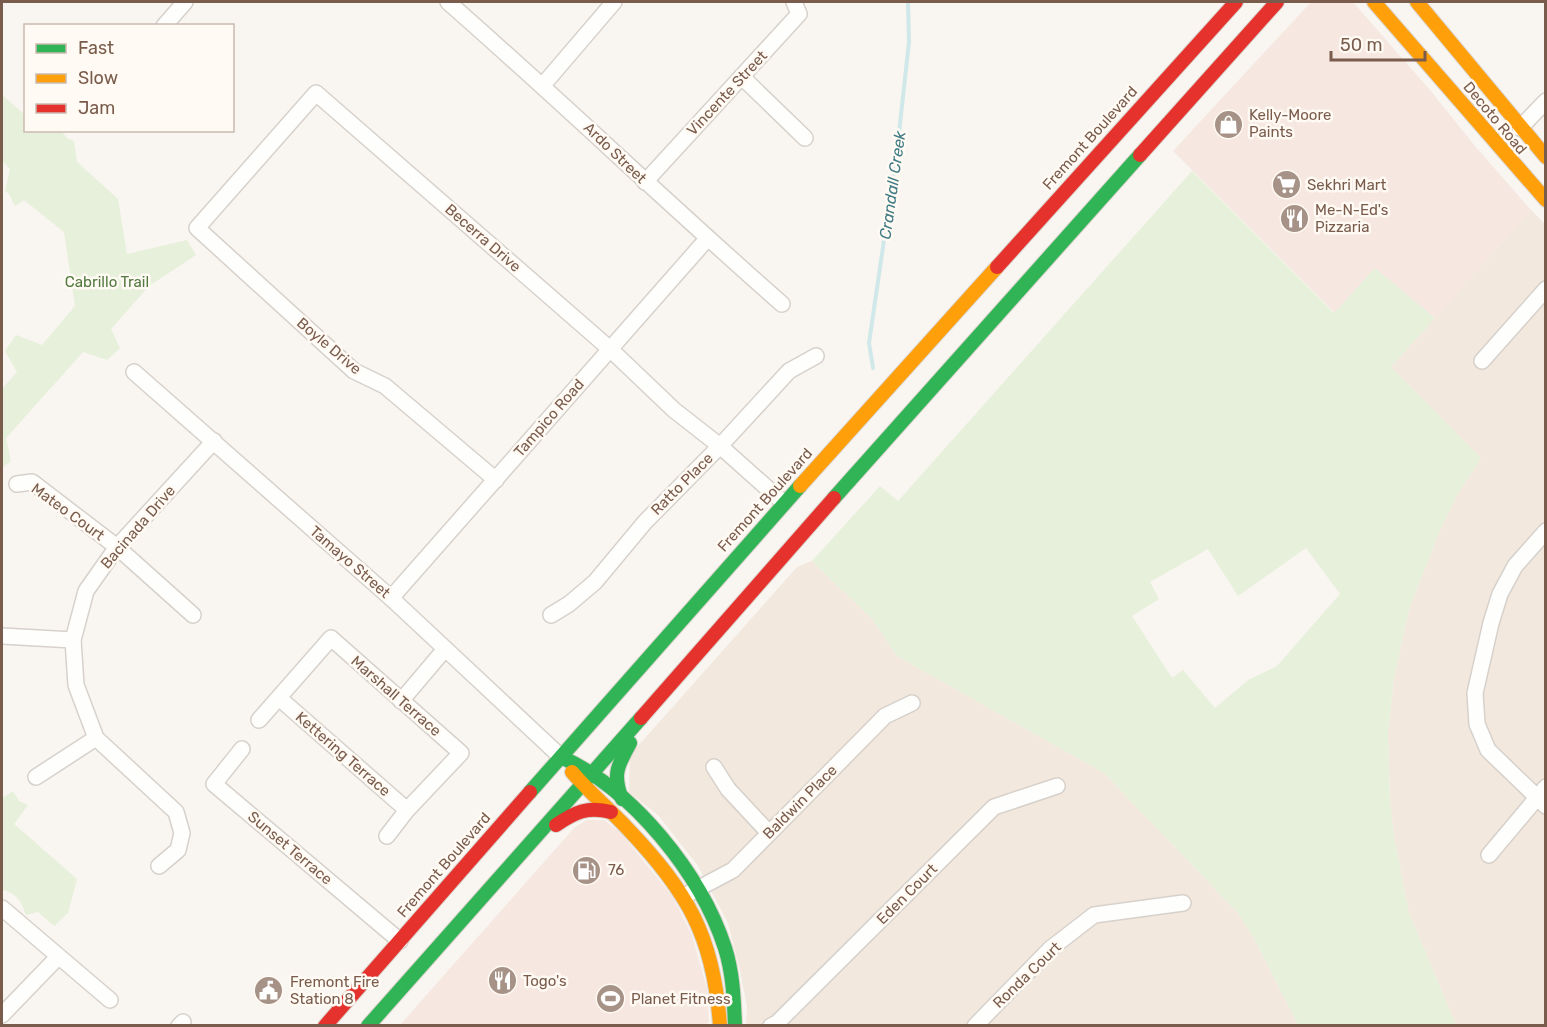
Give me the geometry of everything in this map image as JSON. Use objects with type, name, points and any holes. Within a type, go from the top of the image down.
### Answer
[{"type":"main road","name":"Fremont Boulevard","points":[[325,1026],[784,503],[1236,2]]},
{"type":"main road","points":[[368,1026],[582,786],[813,521],[1276,2]]},
{"type":"main road","name":"Decoto Road","points":[[1374,2],[1545,200]]},
{"type":"main road","name":"Decoto Road","points":[[1418,2],[1545,157]]},
{"type":"main road","points":[[622,799],[615,785],[616,769],[645,714]]},
{"type":"main road","name":"Tamayo Street","points":[[561,757],[593,773],[622,799],[656,834],[683,867],[714,976],[720,1026]]},
{"type":"main road","name":"Tamayo Street","points":[[561,757],[582,786],[690,893],[714,920],[725,948],[731,974],[735,1026]]},
{"type":"main road","points":[[534,840],[576,811],[596,807],[610,813]]},
{"type":"street","points":[[166,24],[185,2]]},
{"type":"street","name":"Ardo Street","points":[[448,2],[543,85],[707,239],[782,304]]},
{"type":"street","points":[[543,85],[614,2]]},
{"type":"street","name":"Vincente Street","points":[[645,182],[799,14],[794,2]]},
{"type":"street","points":[[742,76],[805,138]]},
{"type":"street","name":"Becerra Drive","points":[[197,228],[316,93],[610,349],[674,410],[720,446],[784,503]]},
{"type":"street","points":[[1520,128],[1545,101]]},
{"type":"street","name":"Boyle Drive","points":[[197,228],[354,371],[385,386],[495,480]]},
{"type":"street","name":"Tampico Road","points":[[391,598],[707,239]]},
{"type":"street","points":[[1482,361],[1545,289]]},
{"type":"street","name":"Ratto Place","points":[[551,615],[570,604],[595,582],[645,522],[720,446],[789,371],[816,356]]},
{"type":"street","name":"Tamayo Street","points":[[134,372],[391,598],[561,757]]},
{"type":"street","name":"Bacinada Drive","points":[[159,866],[178,850],[182,833],[176,812],[96,738],[75,685],[73,640],[86,591],[117,547],[214,441]]},
{"type":"street","name":"Mateo Court","points":[[17,484],[32,482],[117,547],[193,615]]},
{"type":"street","points":[[1490,855],[1542,796],[1488,750],[1477,724],[1475,693],[1500,594],[1515,566],[1545,531]]},
{"type":"street","points":[[2,636],[73,640]]},
{"type":"street","name":"Marshall Terrace","points":[[279,698],[331,638],[461,753],[407,810]]},
{"type":"street","points":[[401,701],[445,649]]},
{"type":"street","points":[[259,720],[279,698]]},
{"type":"street","name":"Kettering Terrace","points":[[279,698],[407,810]]},
{"type":"street","name":"Baldwin Place","points":[[690,893],[733,870],[885,716],[912,703]]},
{"type":"street","points":[[36,777],[96,738]]},
{"type":"street","name":"Sunset Terrace","points":[[243,749],[214,784],[400,941]]},
{"type":"street","points":[[714,767],[728,789],[769,833]]},
{"type":"street","name":"Eden Court","points":[[771,1026],[777,1023],[994,807],[1057,786]]},
{"type":"street","points":[[387,836],[407,810]]},
{"type":"street","name":"Ronda Court","points":[[975,1026],[1050,949],[1094,915],[1183,903]]},
{"type":"street","points":[[4,915],[110,1000]]},
{"type":"street","points":[[2,1015],[58,957]]},
{"type":"shaded area","points":[[1311,2],[1353,2],[1531,210],[1435,318],[1375,268],[1335,313],[1173,151]]},
{"type":"shaded area","points":[[1531,210],[1546,225],[1545,1025],[1456,1025],[1409,913],[1394,837],[1390,800],[1388,733],[1394,678],[1409,609],[1440,530],[1456,497],[1481,458],[1391,367]]},
{"type":"shaded area","points":[[812,561],[873,620],[897,656],[1104,773],[1238,913],[1255,940],[1298,1025],[746,1025],[747,1007],[728,923],[698,866],[658,815],[629,792],[630,755],[797,567]]},
{"type":"shaded area","points":[[587,820],[604,820],[621,833],[673,897],[692,935],[707,988],[709,1022],[705,1025],[399,1026],[574,828]]},
{"type":"green space","name":"Cabrillo Trail","points":[[2,95],[24,114],[24,132],[62,132],[74,141],[77,162],[118,199],[127,254],[187,240],[196,255],[149,286],[111,329],[120,348],[107,360],[83,352],[6,438],[11,461],[2,468],[2,389],[17,372],[5,351],[16,335],[42,345],[75,306],[64,232],[24,200],[15,206],[5,191],[10,169],[2,161]]},
{"type":"green space","points":[[1192,171],[1334,313],[1375,268],[1435,318],[1391,367],[1481,458],[1456,497],[1440,530],[1409,609],[1394,678],[1388,733],[1390,800],[1394,837],[1409,913],[1456,1025],[1298,1025],[1255,940],[1238,913],[1104,773],[897,656],[873,620],[812,561],[880,486],[898,501]],"holes":[[[1306,548],[1340,594],[1277,666],[1248,680],[1215,708],[1183,670],[1172,678],[1132,616],[1159,599],[1150,582],[1208,549],[1238,596]]]},
{"type":"green space","points":[[13,791],[19,801],[28,805],[14,824],[77,879],[68,913],[54,926],[38,912],[26,915],[18,898],[2,890],[2,798]]},
{"type":"waterway","name":"Crandall Creek","points":[[873,368],[869,343],[897,151],[909,42],[908,2]]},
{"type":"traffic: fast","points":[[834,498],[1140,155]]},
{"type":"traffic: fast","points":[[530,792],[800,486]]},
{"type":"traffic: fast","points":[[368,1026],[641,718]]},
{"type":"traffic: fast","points":[[622,799],[617,776],[622,758],[630,743]]},
{"type":"traffic: fast","points":[[561,757],[588,771],[614,790],[638,812],[682,863],[714,920],[728,957],[734,996],[735,1026]]},
{"type":"traffic: slow","points":[[1374,2],[1546,200]]},
{"type":"traffic: slow","points":[[1417,2],[1546,157]]},
{"type":"traffic: slow","points":[[800,486],[997,267]]},
{"type":"traffic: slow","points":[[572,772],[648,851],[682,895],[704,941],[712,967],[720,1026]]},
{"type":"traffic: jam","points":[[997,267],[1236,2]]},
{"type":"traffic: jam","points":[[1140,155],[1277,2]]},
{"type":"traffic: jam","points":[[641,718],[834,498]]},
{"type":"traffic: jam","points":[[325,1026],[530,792]]},
{"type":"traffic: jam","points":[[556,825],[582,811],[611,812]]},
{"type":"place","name":"Kelly-Moore Paints","points":[[1228,124]]},
{"type":"place","name":"Sekhri Mart","points":[[1286,185]]},
{"type":"place","name":"Me-N-Ed's Pizzaria","points":[[1294,219]]},
{"type":"place","name":"76","points":[[587,870]]},
{"type":"place","name":"Togo's","points":[[502,981]]},
{"type":"place","name":"Fremont Fire Station 8","points":[[269,991]]},
{"type":"place","name":"Planet Fitness","points":[[610,999]]}]
